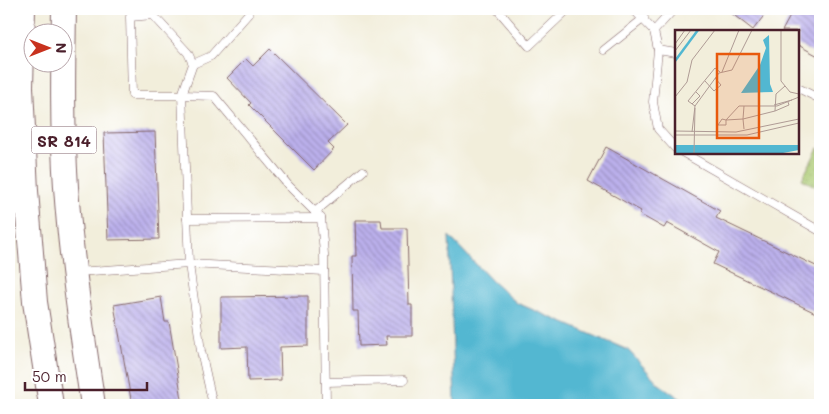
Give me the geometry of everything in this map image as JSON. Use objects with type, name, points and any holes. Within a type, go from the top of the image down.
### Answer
[{"type":"main road","name":"SR 814","points":[[23,9],[21,87],[26,190],[35,302],[51,405]]},
{"type":"main road","name":"SR 814","points":[[64,9],[62,93],[66,187],[75,272],[93,405]]},
{"type":"lane","points":[[497,9],[529,46],[568,9]]},
{"type":"lane","points":[[633,9],[654,30],[658,50],[654,102],[658,129],[675,148]]},
{"type":"lane","points":[[654,30],[674,9]]},
{"type":"lane","points":[[193,64],[211,56],[248,14]]},
{"type":"lane","points":[[213,405],[201,350],[189,264],[182,95],[193,64],[188,52],[153,16],[130,17],[132,95],[182,95],[214,96],[288,185],[318,215],[324,271],[326,405]]},
{"type":"lane","points":[[604,50],[644,18]]},
{"type":"lane","points":[[658,50],[675,53]]},
{"type":"lane","points":[[799,88],[820,99]]},
{"type":"lane","points":[[685,154],[820,231]]},
{"type":"lane","points":[[187,219],[318,215],[362,171]]},
{"type":"lane","points":[[75,272],[189,264],[324,271]]},
{"type":"lane","points":[[326,382],[404,380]]},
{"type":"green space","points":[[818,148],[820,149],[820,189],[802,179]]},
{"type":"water","points":[[449,236],[493,282],[517,303],[628,350],[659,384],[690,405],[455,405]]},
{"type":"building","points":[[726,9],[769,9],[753,30]]},
{"type":"building","points":[[794,9],[820,9],[820,57],[799,46],[799,30],[783,30]]},
{"type":"building","points":[[270,49],[347,125],[328,143],[334,149],[314,170],[249,105],[251,103],[227,78],[246,59],[253,66]]},
{"type":"building","points":[[155,132],[159,239],[108,240],[104,133]]},
{"type":"building","points":[[606,147],[720,211],[716,218],[820,268],[820,315],[713,264],[719,252],[667,223],[664,228],[639,214],[641,211],[588,181]]},
{"type":"building","points":[[355,220],[381,220],[382,228],[407,228],[409,305],[412,305],[412,336],[386,336],[387,345],[359,346],[358,311],[353,311],[352,256],[356,256]]},
{"type":"building","points":[[308,296],[308,346],[280,347],[281,380],[248,381],[247,347],[221,348],[221,297]]},
{"type":"building","points":[[161,297],[165,322],[169,322],[183,405],[132,405],[114,305]]}]
